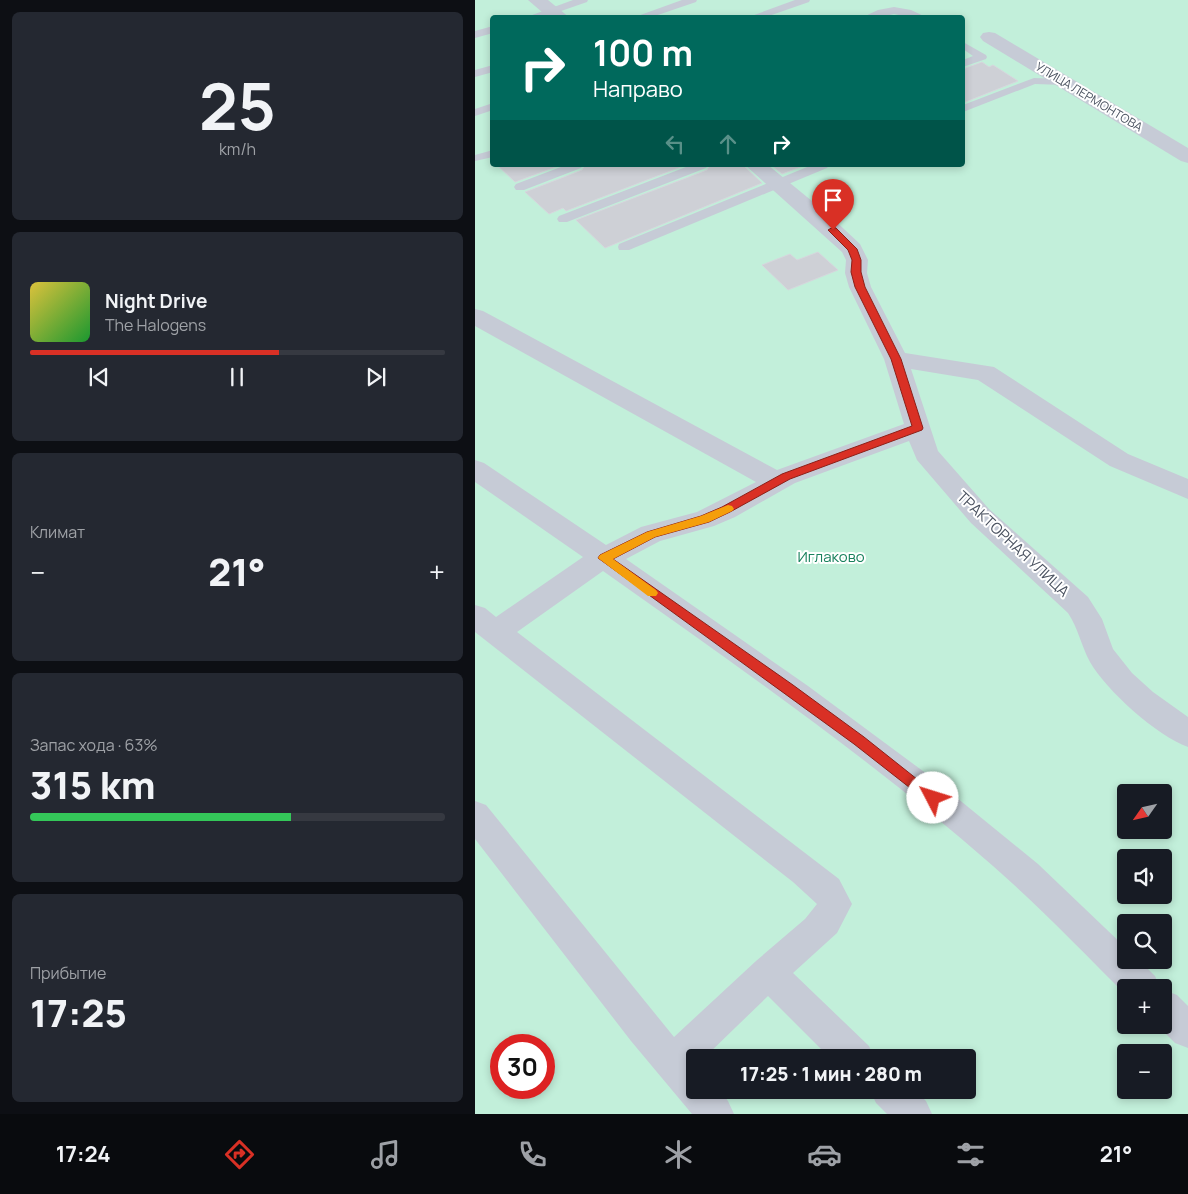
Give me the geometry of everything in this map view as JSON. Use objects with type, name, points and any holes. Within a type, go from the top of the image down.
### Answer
[{"type":"street","name":"УЛИЦА ЛЕРМОНТОВА","points":[[989,37],[1186,153]]},
{"type":"street","name":"ТРАКТОРНАЯ УЛИЦА","points":[[757,167],[845,240],[852,249],[857,260],[856,272],[860,287],[896,359],[927,454],[961,497],[1078,605],[1089,619],[1094,640],[1102,659],[1117,678],[1133,693],[1188,734]]},
{"type":"street","points":[[475,316],[776,482]]},
{"type":"street","points":[[896,359],[985,372],[1119,460],[1188,490]]},
{"type":"street","points":[[673,1062],[831,915],[835,904],[827,890],[486,624],[651,534],[705,519],[776,482],[918,428]]},
{"type":"street","points":[[475,469],[788,688],[909,778],[1030,878],[1134,979]]},
{"type":"street","points":[[475,815],[644,1029],[686,1079]]},
{"type":"street","points":[[768,972],[846,1049]]},
{"type":"street","points":[[1172,1015],[1188,1031]]},
{"type":"street","points":[[702,1099],[715,1114]]},
{"type":"street","points":[[898,1099],[913,1114]]},
{"type":"lane","points":[[536,15],[549,9],[583,0]]},
{"type":"lane","points":[[646,15],[692,0]]},
{"type":"lane","points":[[760,15],[805,0]]},
{"type":"lane","points":[[874,15],[889,9],[905,11],[915,15]]},
{"type":"lane","points":[[475,35],[490,31]]},
{"type":"lane","points":[[965,47],[982,57],[965,63]]},
{"type":"lane","points":[[475,74],[490,69]]},
{"type":"lane","points":[[965,108],[1033,81],[1064,82]]},
{"type":"lane","points":[[475,113],[490,107]]},
{"type":"lane","points":[[478,158],[490,154]]},
{"type":"lane","points":[[520,187],[572,167]]},
{"type":"lane","points":[[563,219],[697,167]]},
{"type":"lane","points":[[624,247],[818,167]]},
{"type":"green space","name":"Иглаково","points":[[475,0],[1188,0],[1188,1114],[475,1114]]},
{"type":"building","points":[[982,62],[989,67],[993,65],[1018,81],[965,102],[965,68]]},
{"type":"building","points":[[499,167],[556,167],[515,182]]},
{"type":"building","points":[[584,167],[681,167],[566,211],[563,208],[549,214],[525,192],[582,170]]},
{"type":"building","points":[[709,167],[745,167],[762,183],[605,248],[576,220],[707,170]]},
{"type":"building","points":[[773,167],[800,167],[782,174]]},
{"type":"building","points":[[818,252],[838,270],[788,290],[762,265],[790,254],[797,260]]},
{"type":"slow traffic","points":[[652,593],[604,558],[651,534],[705,519],[728,509]]},
{"type":"route","points":[[833,230],[845,240],[857,260],[856,272],[860,287],[896,359],[918,428],[786,477],[726,510],[705,519],[651,534],[604,558],[788,688],[933,798]]}]
